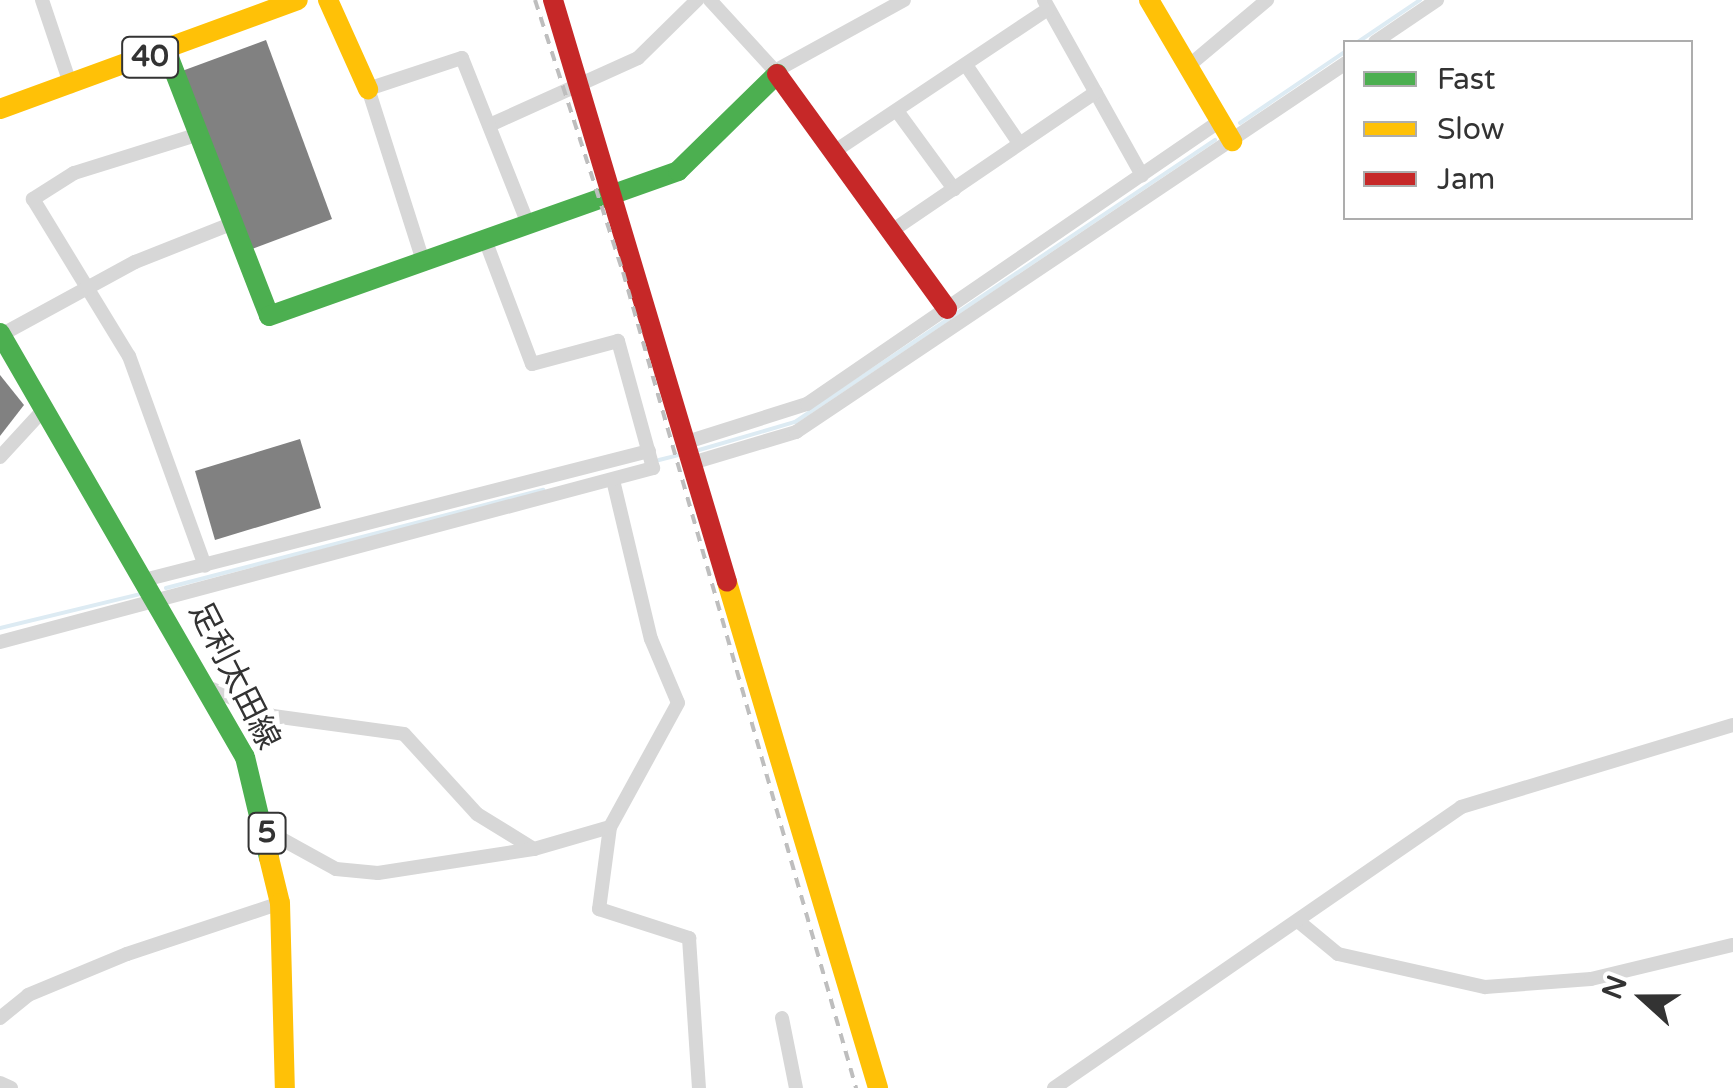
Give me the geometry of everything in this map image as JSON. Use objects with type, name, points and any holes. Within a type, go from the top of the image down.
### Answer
[{"type":"street","points":[[42,0],[71,86]]},
{"type":"street","name":"40","points":[[0,109],[298,0]]},
{"type":"street","points":[[328,0],[368,90],[424,264]]},
{"type":"street","points":[[552,0],[878,1088]]},
{"type":"street","points":[[492,124],[582,91],[638,58],[698,0]]},
{"type":"street","points":[[710,0],[775,71],[894,230],[947,309]]},
{"type":"street","points":[[166,50],[230,224],[269,316],[678,171],[775,71],[904,0]]},
{"type":"street","points":[[1148,0],[1232,141]]},
{"type":"street","points":[[1186,68],[1267,0]]},
{"type":"street","points":[[1379,40],[1437,0]]},
{"type":"street","points":[[835,151],[966,65],[1046,4],[1142,176]]},
{"type":"street","points":[[368,90],[462,58],[492,124],[528,224]]},
{"type":"street","points":[[966,65],[1020,144]]},
{"type":"street","points":[[690,452],[796,432],[1343,65]]},
{"type":"street","points":[[894,230],[1096,92]]},
{"type":"street","points":[[896,112],[954,189]]},
{"type":"street","points":[[690,452],[807,404],[1220,121]]},
{"type":"street","points":[[196,135],[74,173],[34,198],[130,356],[205,566]]},
{"type":"street","points":[[1,334],[230,224]]},
{"type":"street","points":[[0,642],[162,602],[653,468],[618,341],[532,364],[486,242]]},
{"type":"street","name":"足利太田線","points":[[1,334],[212,689],[267,831],[280,902],[286,1088]]},
{"type":"street","points":[[0,457],[46,408]]},
{"type":"street","points":[[148,579],[649,451]]},
{"type":"street","points":[[613,480],[651,640],[678,704],[610,827],[598,908],[689,938],[700,1088]]},
{"type":"street","points":[[212,689],[273,716],[404,734],[477,814],[534,849]]},
{"type":"street","points":[[1054,1088],[1461,807],[1733,725]]},
{"type":"street","points":[[267,831],[336,868],[378,873],[534,849],[610,827]]},
{"type":"street","points":[[0,1018],[28,995],[127,954],[280,902]]},
{"type":"street","points":[[1298,921],[1338,954],[1485,987],[1592,979],[1733,945]]},
{"type":"street","points":[[782,1018],[796,1088]]},
{"type":"street","points":[[0,1083],[11,1088]]},
{"type":"building","points":[[266,40],[332,219],[247,251],[182,71]]},
{"type":"building","points":[[0,375],[24,405],[0,436]]},
{"type":"building","points":[[300,439],[321,508],[215,540],[195,471]]},
{"type":"waterway","points":[[1361,40],[1420,0]]},
{"type":"waterway","points":[[1240,123],[1343,53]]},
{"type":"waterway","points":[[699,450],[795,422],[1215,140]]},
{"type":"waterway","points":[[659,460],[679,455]]},
{"type":"waterway","points":[[166,588],[543,490]]},
{"type":"waterway","points":[[0,628],[141,594]]},
{"type":"railway","points":[[535,0],[623,272],[856,1088]]},
{"type":"traffic: fast","points":[[166,50],[269,316],[678,171],[777,74]]},
{"type":"traffic: fast","points":[[0,333],[245,757],[269,858]]},
{"type":"traffic: slow","points":[[0,109],[298,0]]},
{"type":"traffic: slow","points":[[328,0],[368,89]]},
{"type":"traffic: slow","points":[[1149,0],[1232,141]]},
{"type":"traffic: slow","points":[[727,582],[878,1088]]},
{"type":"traffic: slow","points":[[269,858],[280,903],[285,1088]]},
{"type":"traffic: jam","points":[[553,0],[727,582]]},
{"type":"traffic: jam","points":[[777,74],[947,309]]}]
